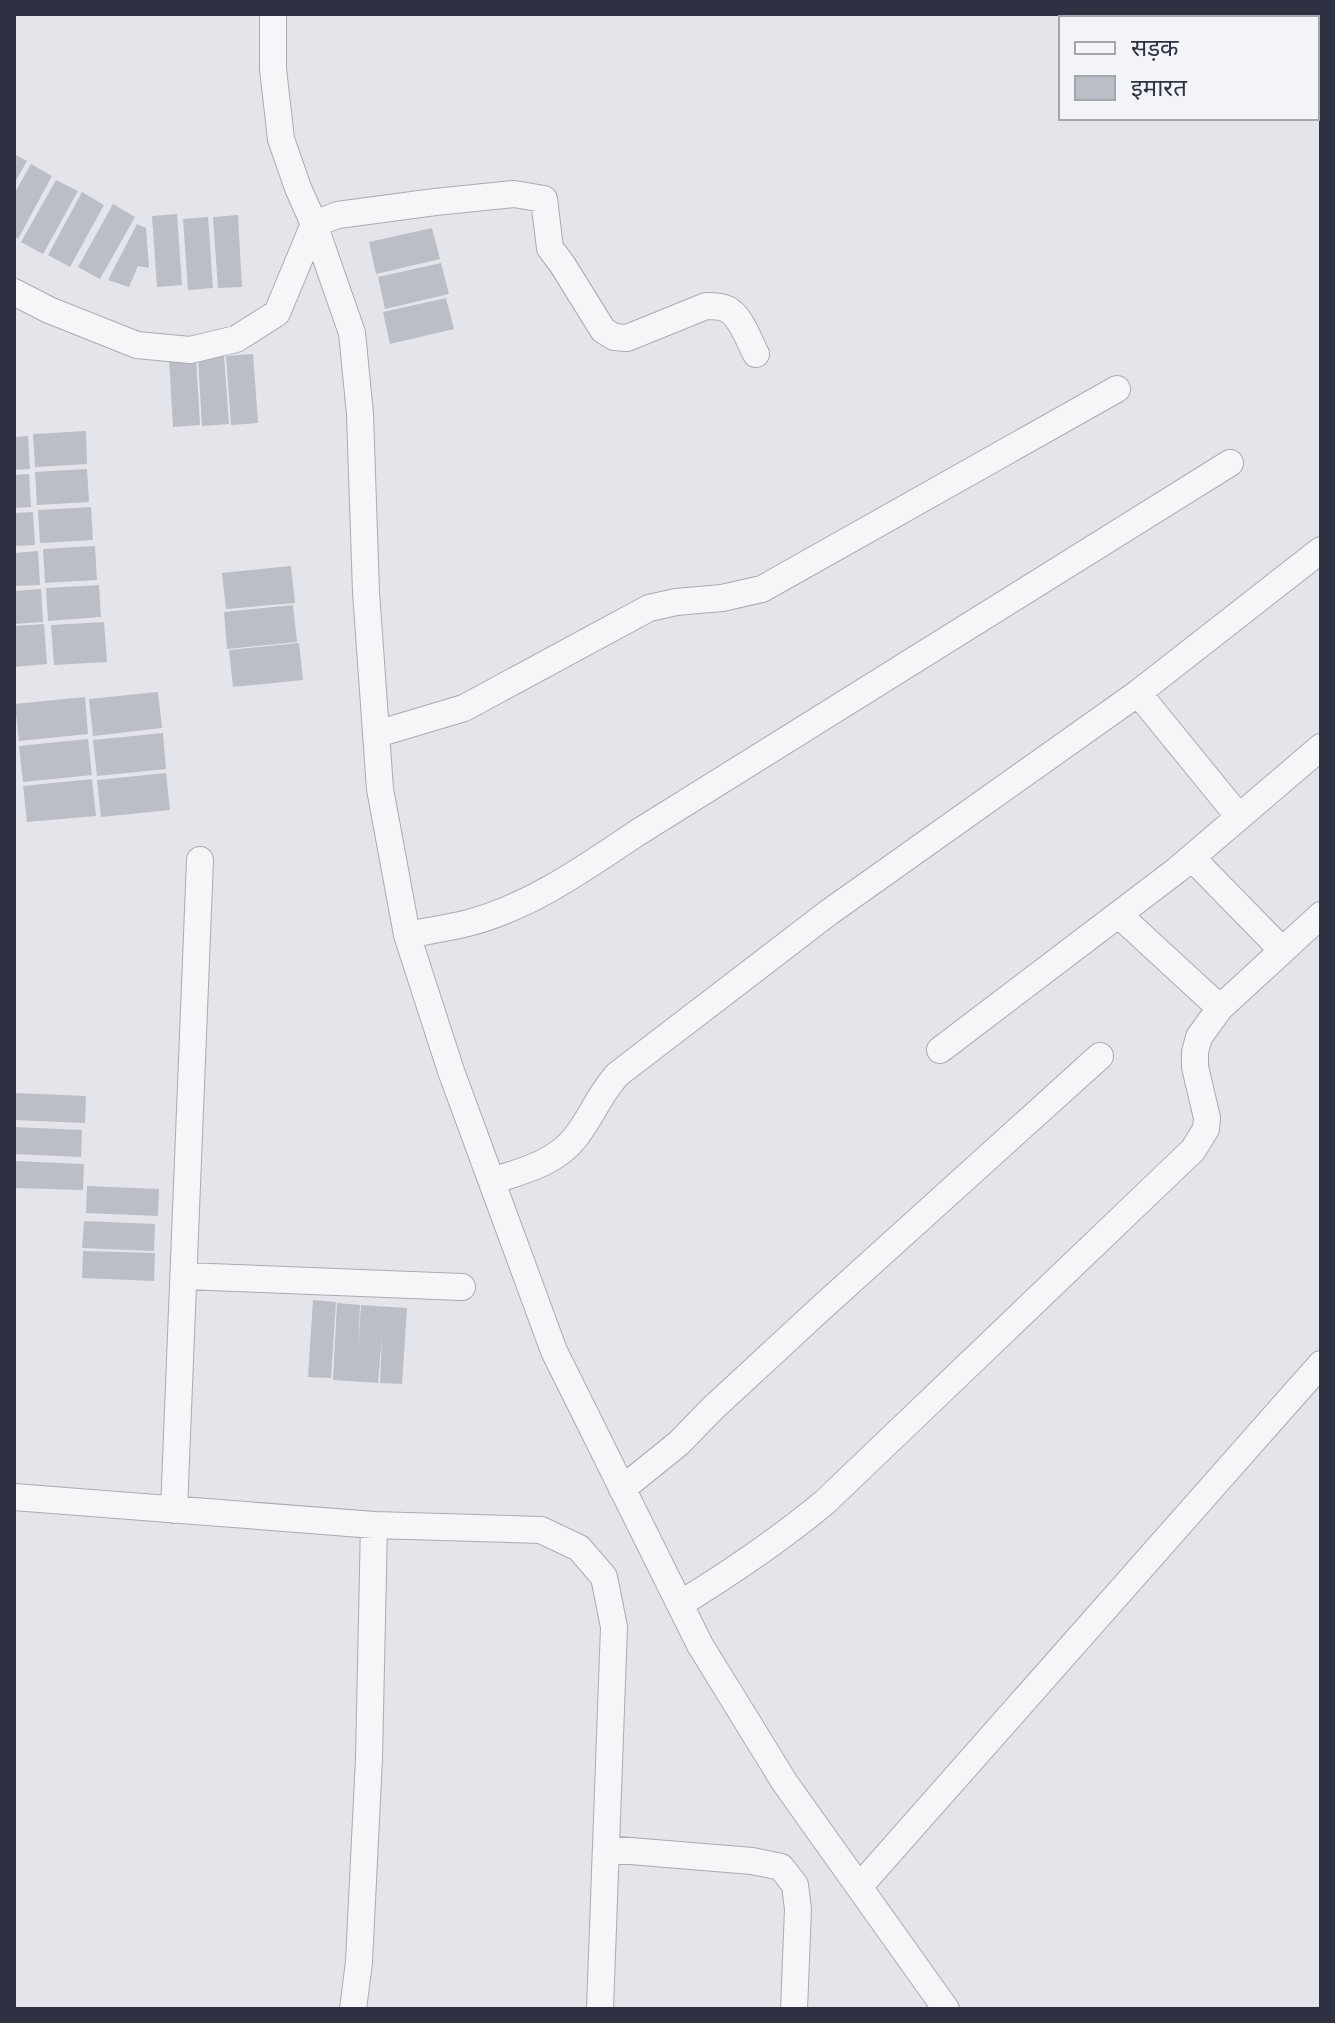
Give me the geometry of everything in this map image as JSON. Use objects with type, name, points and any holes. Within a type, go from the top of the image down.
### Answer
[{"type":"street","points":[[273,14],[273,69],[281,139],[352,333],[360,414],[366,592],[380,789],[407,935],[451,1071],[554,1351],[700,1645],[785,1783],[946,2009]]},
{"type":"street","points":[[14,292],[49,310],[137,345],[190,350],[236,339],[277,313],[314,224],[338,215],[514,194],[544,199],[550,248],[603,330],[614,337],[627,338],[706,306],[717,306],[727,309],[736,317],[756,354]]},
{"type":"street","points":[[377,734],[464,708],[649,608],[762,589],[1117,389]]},
{"type":"street","points":[[407,935],[496,914],[572,876],[1230,463]]},
{"type":"street","points":[[492,1181],[554,1158],[576,1136],[618,1074],[828,913],[1138,693],[1321,550]]},
{"type":"street","points":[[1138,693],[1239,817]]},
{"type":"street","points":[[940,1050],[1192,858],[1321,747]]},
{"type":"street","points":[[1192,858],[1282,950]]},
{"type":"street","points":[[174,1510],[200,860]]},
{"type":"street","points":[[1119,915],[1220,1008]]},
{"type":"street","points":[[680,1604],[759,1554],[825,1502],[1193,1150],[1206,1129],[1207,1118],[1195,1067],[1199,1037],[1220,1008],[1321,915]]},
{"type":"street","points":[[622,1489],[679,1443],[819,1310],[1100,1056]]},
{"type":"street","points":[[184,1276],[462,1287]]},
{"type":"street","points":[[859,1887],[1321,1364]]},
{"type":"street","points":[[14,1497],[374,1525],[541,1530],[579,1548],[604,1577],[614,1627],[600,2009]]},
{"type":"street","points":[[353,2009],[359,1962],[369,1758],[374,1525]]},
{"type":"street","points":[[606,1849],[752,1861],[781,1867],[795,1885],[798,1909],[794,2009]]},
{"type":"building","points":[[14,154],[27,161],[14,184]]},
{"type":"building","points":[[31,164],[52,176],[18,239],[14,236],[14,194]]},
{"type":"building","points":[[56,180],[78,191],[43,254],[21,242]]},
{"type":"building","points":[[82,192],[104,205],[70,267],[48,255]]},
{"type":"building","points":[[113,204],[135,217],[100,279],[78,267]]},
{"type":"building","points":[[177,214],[182,285],[157,287],[152,216]]},
{"type":"building","points":[[238,215],[242,287],[218,288],[213,217]]},
{"type":"building","points":[[208,217],[213,288],[188,290],[183,219]]},
{"type":"building","points":[[137,224],[146,228],[149,268],[138,266],[129,287],[108,280]]},
{"type":"building","points":[[432,228],[440,259],[376,274],[369,242]]},
{"type":"building","points":[[441,263],[449,294],[385,309],[378,277]]},
{"type":"building","points":[[446,298],[454,329],[390,344],[383,312]]},
{"type":"building","points":[[253,354],[258,423],[231,425],[226,356]]},
{"type":"building","points":[[224,355],[229,424],[202,426],[198,357]]},
{"type":"building","points":[[196,356],[200,425],[173,427],[169,358]]},
{"type":"building","points":[[86,431],[87,464],[35,467],[33,434]]},
{"type":"building","points":[[28,436],[30,469],[14,470],[14,437]]},
{"type":"building","points":[[87,469],[89,502],[37,505],[35,472]]},
{"type":"building","points":[[29,474],[31,507],[14,508],[14,475]]},
{"type":"building","points":[[91,507],[93,540],[40,543],[38,510]]},
{"type":"building","points":[[33,512],[35,545],[14,546],[14,513]]},
{"type":"building","points":[[95,546],[97,580],[45,583],[43,549]]},
{"type":"building","points":[[38,551],[40,585],[14,586],[14,553]]},
{"type":"building","points":[[291,566],[295,603],[226,609],[222,573]]},
{"type":"building","points":[[99,585],[101,617],[48,621],[46,588]]},
{"type":"building","points":[[41,589],[43,622],[14,624],[14,591]]},
{"type":"building","points":[[293,605],[297,642],[227,649],[224,612]]},
{"type":"building","points":[[104,622],[107,662],[54,665],[51,625]]},
{"type":"building","points":[[44,624],[47,664],[14,667],[14,626]]},
{"type":"building","points":[[299,643],[303,680],[233,687],[229,650]]},
{"type":"building","points":[[158,692],[162,728],[93,736],[89,699]]},
{"type":"building","points":[[85,697],[88,734],[19,741],[15,704]]},
{"type":"building","points":[[163,733],[166,769],[97,776],[93,740]]},
{"type":"building","points":[[88,739],[92,775],[23,782],[19,746]]},
{"type":"building","points":[[166,773],[170,810],[101,817],[97,780]]},
{"type":"building","points":[[92,779],[96,816],[27,822],[23,786]]},
{"type":"building","points":[[15,1093],[86,1096],[85,1123],[14,1120]]},
{"type":"building","points":[[14,1127],[82,1130],[81,1157],[14,1154]]},
{"type":"building","points":[[14,1161],[84,1164],[83,1190],[14,1188]]},
{"type":"building","points":[[87,1186],[159,1189],[158,1216],[86,1213]]},
{"type":"building","points":[[84,1221],[155,1224],[154,1251],[82,1248]]},
{"type":"building","points":[[83,1251],[155,1253],[154,1281],[82,1278]]},
{"type":"building","points":[[313,1300],[336,1302],[331,1378],[308,1377]]},
{"type":"building","points":[[337,1303],[360,1305],[358,1351],[361,1305],[407,1308],[402,1384],[380,1383],[382,1336],[378,1383],[333,1380]]}]
